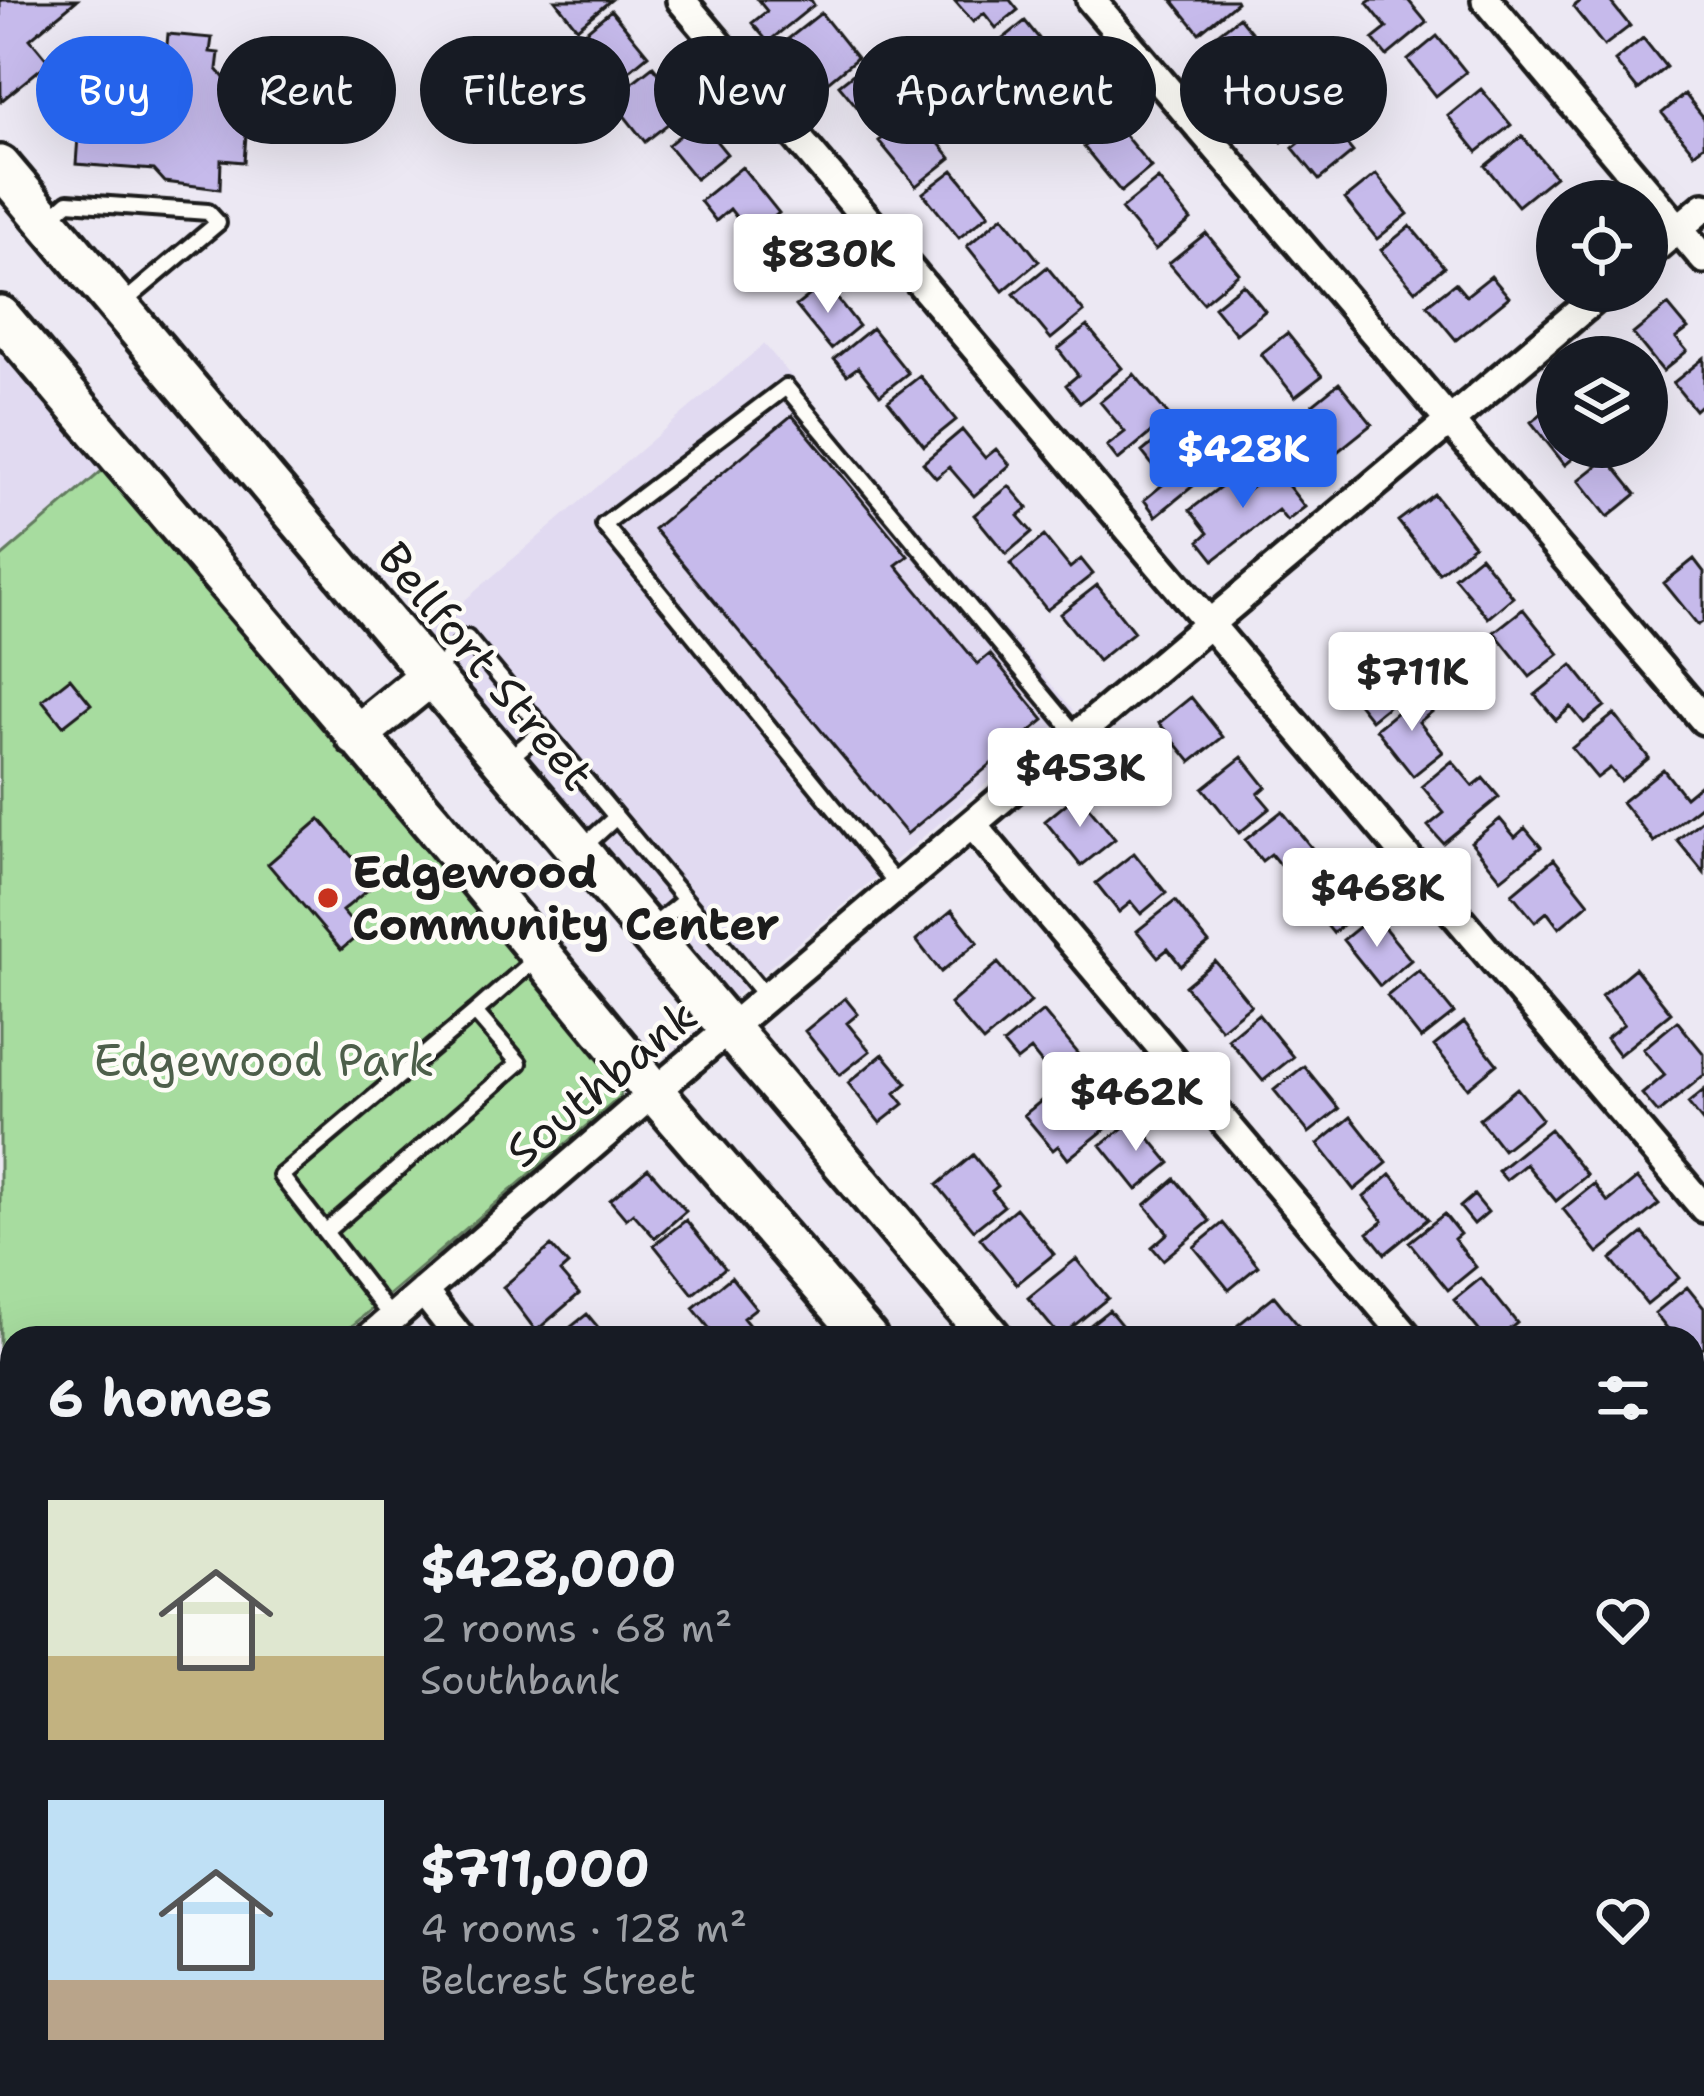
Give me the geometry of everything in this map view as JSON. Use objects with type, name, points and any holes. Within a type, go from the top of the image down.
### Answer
[{"type":"main road","name":"Bellfort Street","points":[[0,166],[981,1326]]},
{"type":"main road","points":[[0,316],[857,1326]]},
{"type":"main road","points":[[356,736],[431,675]]},
{"type":"street","points":[[681,0],[1704,1208]]},
{"type":"street","points":[[1091,0],[1704,720]]},
{"type":"street","points":[[1486,0],[1704,259]]},
{"type":"street","points":[[1668,237],[1704,207]]},
{"type":"street","name":"Southbank","points":[[383,1326],[1579,312]]},
{"type":"street","points":[[972,824],[1398,1326]]},
{"type":"street","points":[[423,1291],[451,1326]]},
{"type":"lane","points":[[46,221],[68,202],[208,212],[218,223],[119,306]]},
{"type":"lane","points":[[898,886],[604,524],[785,387],[1077,736]]},
{"type":"lane","points":[[431,675],[466,638],[766,998]]},
{"type":"lane","points":[[505,762],[543,730]]},
{"type":"lane","points":[[579,850],[616,817]]},
{"type":"lane","points":[[647,931],[685,900]]},
{"type":"lane","points":[[392,1318],[281,1177],[541,955]]},
{"type":"lane","points":[[325,1232],[519,1063],[475,1012]]},
{"type":"shaded area","points":[[0,334],[110,464],[0,558]]},
{"type":"shaded area","points":[[764,344],[1073,710],[732,999],[423,636]]},
{"type":"green space","name":"Edgewood Park","points":[[110,464],[624,1082],[619,1098],[352,1326],[0,1326],[0,558]]},
{"type":"building","points":[[0,0],[77,0],[30,39],[36,46],[36,73],[1,101]]},
{"type":"building","points":[[555,0],[611,0],[577,28]]},
{"type":"building","points":[[758,0],[811,0],[814,5],[775,36],[763,36],[752,23],[767,11]]},
{"type":"building","points":[[954,0],[1010,0],[1018,10],[996,28],[984,13],[973,22]]},
{"type":"building","points":[[1172,0],[1236,0],[1237,2],[1199,33]]},
{"type":"building","points":[[1408,0],[1427,23],[1387,56],[1387,36],[1377,36],[1387,28],[1367,3]]},
{"type":"building","points":[[1582,0],[1609,0],[1630,26],[1604,46],[1573,7]]},
{"type":"building","points":[[611,10],[648,55],[630,70],[630,36],[580,36]]},
{"type":"building","points":[[821,13],[853,53],[853,61],[829,81],[829,36],[792,36]]},
{"type":"building","points":[[1239,17],[1254,36],[1215,36]]},
{"type":"building","points":[[1025,21],[1037,36],[1006,36]]},
{"type":"building","points":[[193,36],[212,38],[210,52],[217,53],[217,144],[245,144],[244,162],[221,160],[220,189],[165,182],[154,170],[76,164],[77,144],[193,144]]},
{"type":"building","points":[[1437,36],[1466,72],[1436,96],[1408,60]]},
{"type":"building","points":[[1643,38],[1666,67],[1638,90],[1615,61]]},
{"type":"building","points":[[654,67],[654,135],[645,142],[630,123],[630,84]]},
{"type":"building","points":[[853,74],[853,102],[839,85]]},
{"type":"building","points":[[1481,89],[1511,125],[1477,152],[1448,116]]},
{"type":"building","points":[[1685,94],[1704,118],[1704,145],[1694,153],[1662,113]]},
{"type":"building","points":[[1522,136],[1555,176],[1536,180],[1536,191],[1518,206],[1485,166]]},
{"type":"building","points":[[719,144],[727,154],[696,179],[668,145]]},
{"type":"building","points":[[881,144],[939,144],[951,158],[916,186]]},
{"type":"building","points":[[1132,144],[1151,167],[1121,192],[1084,147]]},
{"type":"building","points":[[1298,144],[1346,144],[1353,152],[1319,180],[1293,148]]},
{"type":"building","points":[[742,167],[779,213],[751,236],[730,209],[716,221],[700,201]]},
{"type":"building","points":[[953,170],[989,214],[959,238],[923,193]]},
{"type":"building","points":[[1376,174],[1408,214],[1377,239],[1345,199]]},
{"type":"building","points":[[1158,179],[1191,220],[1155,250],[1121,209]]},
{"type":"building","points":[[1003,216],[1039,261],[1003,291],[967,246]]},
{"type":"building","points":[[1410,226],[1444,267],[1415,291],[1381,250]]},
{"type":"building","points":[[789,228],[822,268],[794,290],[762,250]]},
{"type":"building","points":[[1206,233],[1239,273],[1203,303],[1169,263]]},
{"type":"building","points":[[1047,267],[1084,312],[1051,339],[1014,294]]},
{"type":"building","points":[[1491,276],[1509,297],[1456,340],[1427,305],[1455,283],[1466,296]]},
{"type":"building","points":[[825,283],[859,326],[831,349],[796,306]]},
{"type":"building","points":[[1243,284],[1265,311],[1236,334],[1214,307]]},
{"type":"building","points":[[1668,305],[1688,329],[1676,338],[1687,351],[1668,367],[1668,336],[1633,334],[1660,312],[1668,312]]},
{"type":"building","points":[[1087,326],[1122,368],[1080,403],[1066,385],[1078,375],[1058,349]]},
{"type":"building","points":[[872,328],[908,373],[880,395],[858,367],[847,375],[834,359]]},
{"type":"building","points":[[1287,333],[1322,376],[1295,397],[1261,354]]},
{"type":"building","points":[[1704,358],[1704,402],[1695,410],[1673,383]]},
{"type":"building","points":[[1134,374],[1170,417],[1118,460],[1107,446],[1125,432],[1100,402]]},
{"type":"building","points":[[920,376],[956,420],[924,446],[888,401]]},
{"type":"building","points":[[1339,383],[1372,424],[1321,465],[1304,444],[1329,424],[1313,404]]},
{"type":"building","points":[[792,415],[908,556],[896,565],[978,664],[990,654],[1044,720],[907,834],[654,529]]},
{"type":"building","points":[[1172,427],[1209,473],[1156,516],[1144,500],[1166,482],[1142,452]]},
{"type":"building","points":[[962,430],[985,458],[996,449],[1010,465],[974,496],[949,467],[936,478],[923,463]]},
{"type":"building","points":[[1594,468],[1615,468],[1636,494],[1608,517],[1579,480]]},
{"type":"building","points":[[1275,469],[1305,507],[1287,521],[1278,510],[1214,560],[1199,541],[1208,533],[1190,510],[1229,480],[1241,496]]},
{"type":"building","points":[[1009,486],[1028,508],[1018,516],[1032,532],[1006,554],[974,515]]},
{"type":"building","points":[[1434,494],[1474,545],[1439,573],[1398,521]]},
{"type":"building","points":[[1044,536],[1070,568],[1081,559],[1093,574],[1047,610],[1010,564]]},
{"type":"building","points":[[1480,556],[1513,597],[1488,618],[1454,577]]},
{"type":"building","points":[[1694,559],[1704,572],[1704,621],[1698,625],[1664,583]]},
{"type":"building","points":[[1097,585],[1134,632],[1098,661],[1060,614]]},
{"type":"building","points":[[1523,609],[1559,654],[1530,677],[1494,632]]},
{"type":"building","points":[[1371,647],[1407,691],[1371,720],[1336,676]]},
{"type":"building","points":[[1572,665],[1605,706],[1584,723],[1571,707],[1556,720],[1535,695]]},
{"type":"building","points":[[70,678],[91,704],[63,726],[42,700]]},
{"type":"building","points":[[1424,690],[1438,707],[1419,722],[1443,752],[1413,776],[1376,729]]},
{"type":"building","points":[[1191,697],[1223,737],[1191,762],[1159,723]]},
{"type":"building","points":[[1614,714],[1649,758],[1621,781],[1610,768],[1597,778],[1572,748]]},
{"type":"building","points":[[1141,739],[1163,766],[1142,783],[1120,756]]},
{"type":"building","points":[[1242,757],[1266,787],[1258,794],[1270,808],[1239,833],[1203,788]]},
{"type":"building","points":[[1452,761],[1473,786],[1483,778],[1499,797],[1443,843],[1428,826],[1444,813],[1422,786]]},
{"type":"building","points":[[1663,769],[1685,797],[1702,783],[1704,803],[1654,842],[1622,802]]},
{"type":"building","points":[[1078,794],[1115,839],[1081,866],[1045,821]]},
{"type":"building","points":[[1282,811],[1319,857],[1291,879],[1271,854],[1262,861],[1245,840]]},
{"type":"building","name":"Edgewood Community Center","points":[[320,819],[375,884],[342,911],[361,933],[341,950],[268,864]]},
{"type":"building","points":[[1500,819],[1515,837],[1525,828],[1541,847],[1501,879],[1471,842]]},
{"type":"building","points":[[1704,820],[1704,873],[1677,840]]},
{"type":"building","points":[[1134,853],[1166,893],[1141,914],[1131,902],[1119,912],[1096,883]]},
{"type":"building","points":[[1554,859],[1589,903],[1559,928],[1547,912],[1535,922],[1512,894]]},
{"type":"building","points":[[1329,862],[1366,907],[1333,933],[1297,888]]},
{"type":"building","points":[[1175,901],[1209,943],[1181,966],[1168,949],[1158,957],[1137,931]]},
{"type":"building","points":[[952,910],[978,942],[941,972],[916,940]]},
{"type":"building","points":[[1374,915],[1411,960],[1380,986],[1343,940]]},
{"type":"building","points":[[1215,961],[1251,1005],[1221,1029],[1185,986]]},
{"type":"building","points":[[998,963],[1031,1002],[983,1042],[950,1004]]},
{"type":"building","points":[[1635,968],[1671,1013],[1619,1055],[1606,1038],[1624,1024],[1601,996]]},
{"type":"building","points":[[1419,970],[1454,1013],[1421,1039],[1387,996]]},
{"type":"building","points":[[845,998],[858,1014],[847,1023],[870,1051],[840,1075],[805,1031]]},
{"type":"building","points":[[1043,1011],[1082,1058],[1055,1080],[1031,1050],[1017,1061],[1003,1044]]},
{"type":"building","points":[[1258,1014],[1293,1057],[1263,1081],[1228,1039]]},
{"type":"building","points":[[1677,1021],[1704,1054],[1704,1075],[1658,1113],[1642,1094],[1665,1075],[1643,1049]]},
{"type":"building","points":[[1464,1022],[1497,1064],[1468,1088],[1434,1046]]},
{"type":"building","points":[[883,1054],[907,1083],[895,1093],[904,1104],[880,1123],[848,1083]]},
{"type":"building","points":[[1304,1066],[1339,1109],[1309,1133],[1274,1090]]},
{"type":"building","points":[[1075,1073],[1094,1096],[1108,1085],[1129,1110],[1068,1159],[1058,1146],[1053,1150],[1024,1115]]},
{"type":"building","points":[[1517,1088],[1542,1119],[1503,1150],[1479,1119]]},
{"type":"building","points":[[1704,1090],[1704,1123],[1688,1103]]},
{"type":"building","points":[[1351,1117],[1387,1163],[1354,1190],[1318,1144]]},
{"type":"building","points":[[1134,1119],[1170,1163],[1137,1190],[1101,1145]]},
{"type":"building","points":[[1550,1129],[1587,1175],[1556,1201],[1526,1164],[1506,1180],[1498,1171]]},
{"type":"building","points":[[973,1155],[998,1186],[992,1191],[1004,1206],[974,1230],[937,1185]]},
{"type":"building","points":[[648,1168],[686,1211],[655,1238],[633,1213],[626,1219],[610,1200]]},
{"type":"building","points":[[1391,1174],[1428,1219],[1385,1254],[1368,1233],[1383,1221],[1364,1197]]},
{"type":"building","points":[[1637,1178],[1659,1204],[1598,1253],[1563,1209],[1594,1184],[1608,1202]]},
{"type":"building","points":[[1175,1179],[1210,1221],[1163,1260],[1152,1247],[1168,1233],[1145,1205]]},
{"type":"building","points":[[1474,1195],[1488,1212],[1474,1224],[1460,1207]]},
{"type":"building","points":[[1016,1208],[1054,1254],[1017,1284],[980,1238]]},
{"type":"building","points":[[1444,1214],[1460,1234],[1454,1239],[1476,1267],[1448,1290],[1409,1242]]},
{"type":"building","points":[[686,1220],[725,1268],[693,1294],[654,1245]]},
{"type":"building","points":[[1223,1223],[1258,1266],[1229,1290],[1194,1247]]},
{"type":"building","points":[[1643,1233],[1679,1278],[1647,1304],[1611,1259]]},
{"type":"building","points":[[551,1246],[568,1265],[560,1272],[579,1294],[542,1326],[532,1326],[503,1287]]},
{"type":"building","points":[[1076,1259],[1108,1298],[1074,1326],[1051,1326],[1028,1298]]},
{"type":"building","points":[[731,1277],[756,1308],[743,1318],[750,1326],[707,1326],[693,1308]]},
{"type":"building","points":[[1481,1278],[1517,1323],[1475,1326],[1454,1300]]},
{"type":"building","points":[[1687,1287],[1704,1308],[1704,1326],[1665,1326],[1655,1313]]},
{"type":"building","points":[[1274,1296],[1298,1325],[1239,1326]]},
{"type":"building","points":[[1109,1310],[1122,1326],[1089,1326]]},
{"type":"building","points":[[587,1314],[597,1326],[572,1326]]},
{"type":"place","name":"Edgewood Community Center","points":[[328,898]]}]
